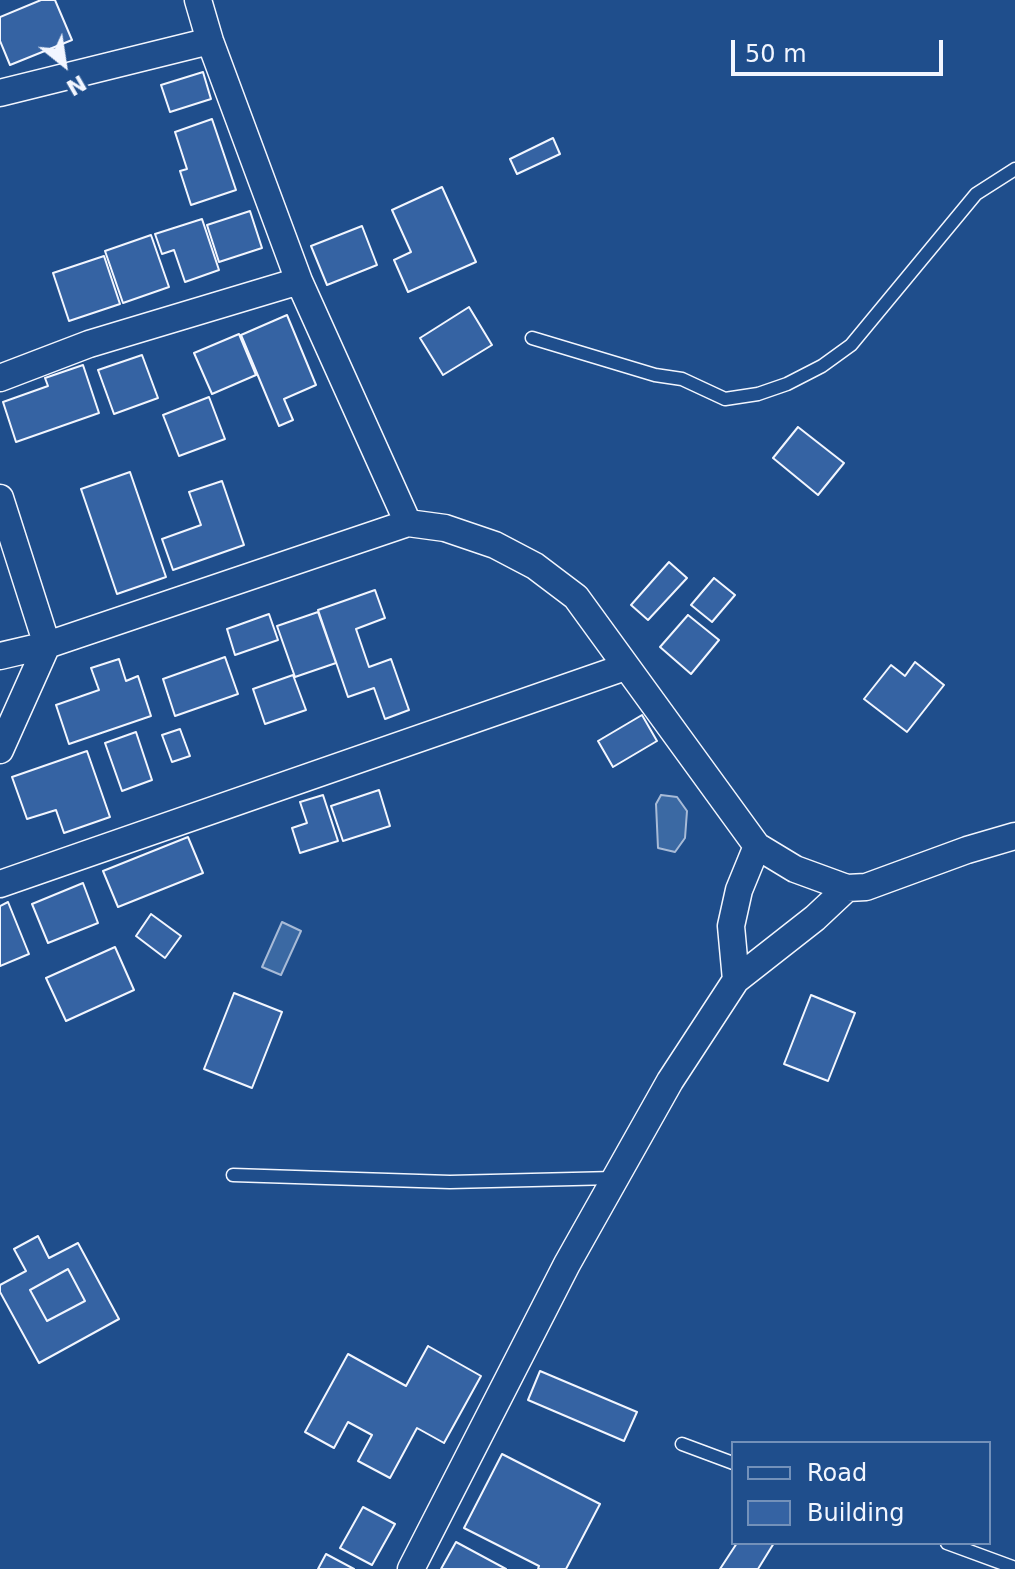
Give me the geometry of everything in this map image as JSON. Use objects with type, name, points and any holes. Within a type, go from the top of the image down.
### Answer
[{"type":"street","points":[[198,0],[210,41],[299,281],[408,523]]},
{"type":"street","points":[[0,93],[210,41]]},
{"type":"street","points":[[0,378],[89,344],[299,281]]},
{"type":"street","points":[[0,498],[47,645],[0,750]]},
{"type":"street","points":[[0,656],[47,645],[408,523],[445,528],[495,545],[535,566],[576,597],[757,846],[795,869],[847,888],[866,887],[1015,836]]},
{"type":"street","points":[[0,884],[625,667]]},
{"type":"street","points":[[736,980],[731,926],[739,890],[757,846]]},
{"type":"street","points":[[411,1569],[614,1178],[670,1081],[736,980],[815,918],[847,888]]},
{"type":"lane","points":[[532,338],[655,375],[682,379],[725,399],[758,394],[787,384],[851,345],[976,194],[1015,169]]},
{"type":"lane","points":[[233,1175],[450,1182],[614,1178]]},
{"type":"lane","points":[[682,1444],[731,1462]]},
{"type":"lane","points":[[952,1545],[1015,1568]]},
{"type":"water","points":[[661,795],[677,797],[687,811],[685,838],[675,852],[658,848],[656,804]]},
{"type":"water","points":[[282,922],[301,931],[281,975],[262,967]]},
{"type":"building","points":[[41,0],[55,0],[72,40],[10,65],[0,41],[0,17]]},
{"type":"building","points":[[203,72],[211,99],[170,112],[161,85]]},
{"type":"building","points":[[212,119],[236,190],[191,205],[180,171],[187,169],[175,132]]},
{"type":"building","points":[[553,138],[560,154],[517,174],[510,159]]},
{"type":"building","points":[[442,187],[476,262],[408,292],[394,260],[411,252],[392,210]]},
{"type":"building","points":[[250,211],[262,248],[219,262],[207,225]]},
{"type":"building","points":[[202,219],[219,270],[185,282],[174,250],[162,254],[155,234]]},
{"type":"building","points":[[362,226],[377,265],[327,285],[311,246]]},
{"type":"building","points":[[151,235],[169,287],[123,303],[105,251]]},
{"type":"building","points":[[104,256],[120,304],[69,321],[53,273]]},
{"type":"building","points":[[469,307],[492,345],[443,375],[420,338]]},
{"type":"building","points":[[287,315],[316,385],[284,399],[293,420],[279,426],[241,335]]},
{"type":"building","points":[[239,334],[256,375],[212,394],[194,353]]},
{"type":"building","points":[[142,355],[158,398],[114,414],[98,370]]},
{"type":"building","points":[[83,365],[99,413],[16,442],[3,402],[48,386],[45,378]]},
{"type":"building","points":[[209,397],[225,439],[179,456],[163,415]]},
{"type":"building","points":[[798,427],[844,463],[818,495],[773,458]]},
{"type":"building","points":[[130,472],[166,577],[117,594],[81,489]]},
{"type":"building","points":[[222,481],[244,545],[173,570],[162,539],[201,525],[189,492]]},
{"type":"building","points":[[669,562],[687,578],[648,620],[631,605]]},
{"type":"building","points":[[714,578],[735,595],[712,622],[691,605]]},
{"type":"building","points":[[375,590],[385,618],[356,629],[369,667],[391,659],[409,710],[385,719],[374,688],[348,697],[318,610]]},
{"type":"building","points":[[318,612],[336,663],[295,677],[277,626]]},
{"type":"building","points":[[269,614],[278,640],[235,655],[227,629]]},
{"type":"building","points":[[688,615],[719,640],[691,674],[660,647]]},
{"type":"building","points":[[225,657],[238,694],[175,716],[163,679]]},
{"type":"building","points":[[119,659],[126,681],[138,676],[151,716],[69,744],[56,705],[99,690],[91,668]]},
{"type":"building","points":[[915,662],[944,685],[907,732],[864,699],[891,665],[905,676]]},
{"type":"building","points":[[293,675],[306,710],[265,724],[253,689]]},
{"type":"building","points":[[642,715],[657,741],[613,767],[598,741]]},
{"type":"building","points":[[180,729],[190,756],[172,762],[162,735]]},
{"type":"building","points":[[136,732],[152,780],[122,791],[105,743]]},
{"type":"building","points":[[87,751],[110,817],[64,833],[56,810],[27,819],[12,777]]},
{"type":"building","points":[[379,790],[390,826],[343,841],[331,806]]},
{"type":"building","points":[[323,795],[338,841],[300,853],[292,828],[307,823],[300,802]]},
{"type":"building","points":[[188,837],[203,873],[118,907],[103,871]]},
{"type":"building","points":[[83,883],[98,923],[48,943],[32,904]]},
{"type":"building","points":[[8,902],[29,954],[0,966],[0,906]]},
{"type":"building","points":[[151,914],[181,936],[165,958],[136,936]]},
{"type":"building","points":[[115,947],[134,990],[66,1021],[46,978]]},
{"type":"building","points":[[234,993],[282,1012],[252,1088],[204,1069]]},
{"type":"building","points":[[811,995],[855,1013],[828,1081],[784,1064]]},
{"type":"building","points":[[38,1236],[49,1258],[78,1243],[119,1319],[39,1363],[0,1292],[0,1285],[26,1271],[14,1249]],"holes":[[[68,1269],[85,1301],[47,1321],[30,1290]]]},
{"type":"building","points":[[68,1269],[85,1301],[47,1321],[30,1290]]},
{"type":"building","points":[[428,1346],[481,1376],[444,1443],[417,1428],[390,1478],[358,1461],[372,1435],[348,1422],[334,1448],[305,1432],[348,1354],[406,1386]]},
{"type":"building","points":[[540,1371],[637,1412],[624,1441],[528,1400]]},
{"type":"building","points":[[502,1454],[600,1504],[566,1569],[538,1569],[539,1566],[464,1528]]},
{"type":"building","points":[[363,1507],[395,1524],[372,1565],[340,1548]]},
{"type":"building","points":[[456,1542],[506,1569],[441,1569]]},
{"type":"building","points":[[736,1545],[773,1545],[758,1569],[720,1569]]},
{"type":"building","points":[[326,1554],[354,1569],[318,1569]]}]
